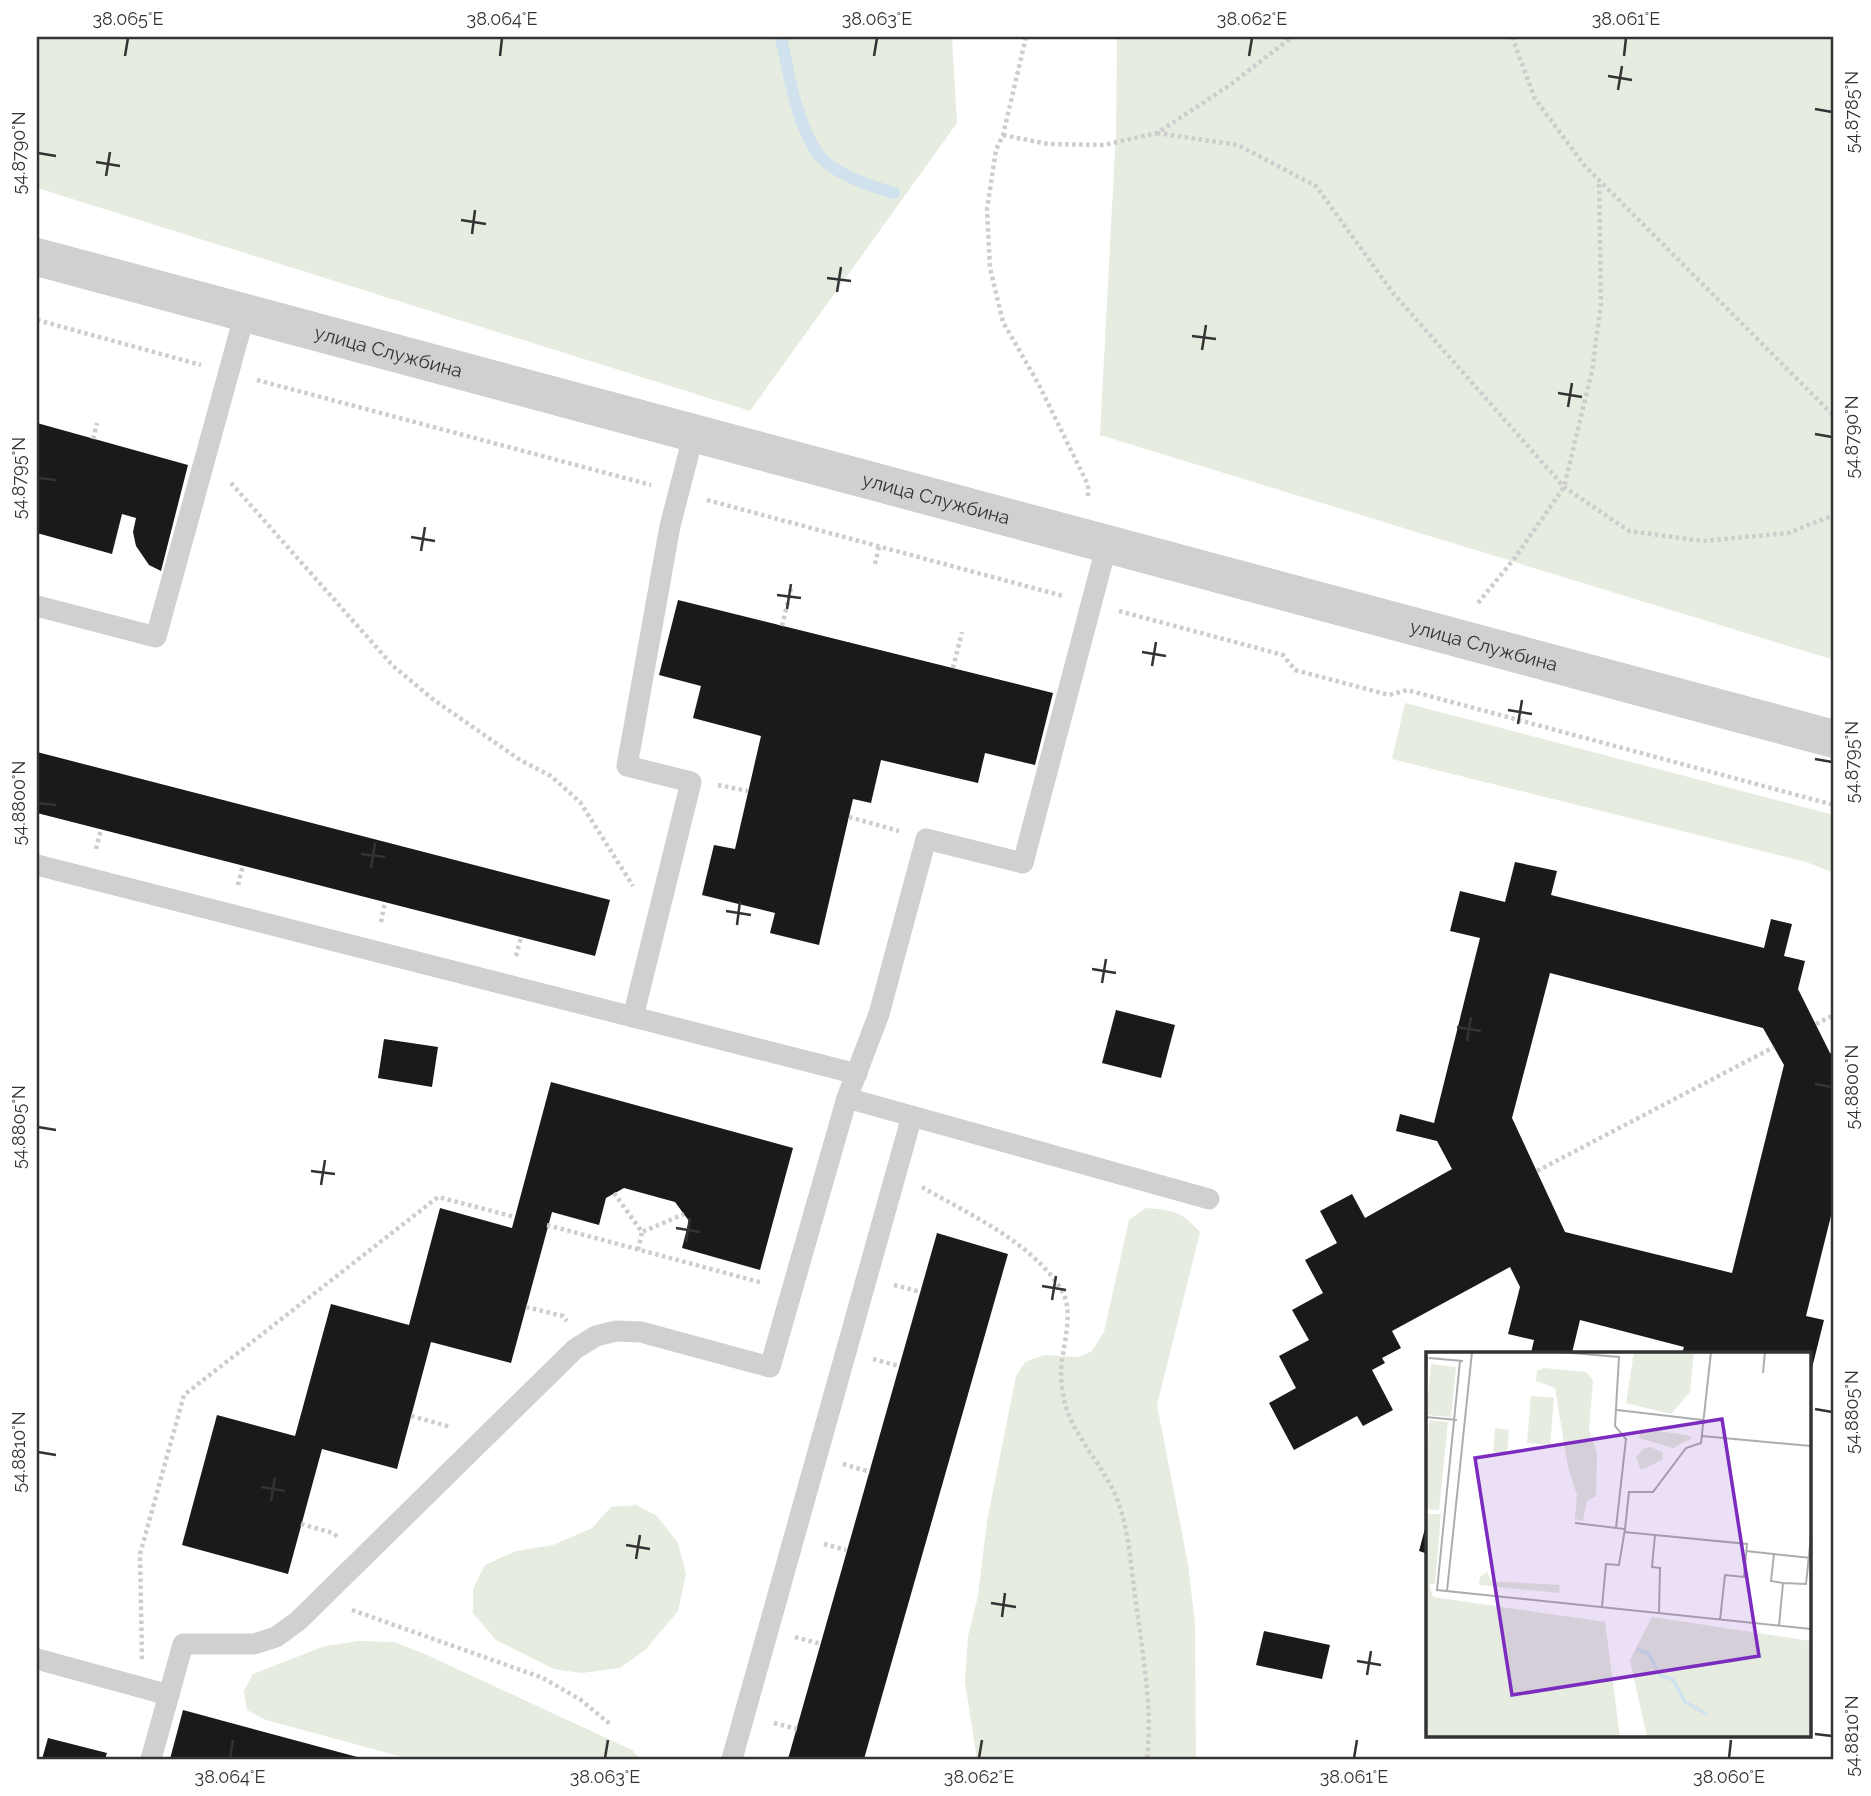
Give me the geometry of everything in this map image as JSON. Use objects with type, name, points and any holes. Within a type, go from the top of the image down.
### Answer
[{"type":"street","name":"улица Службина","points":[[37,257],[1834,739]]},
{"type":"lane","points":[[37,606],[156,637],[245,313]]},
{"type":"lane","points":[[633,1017],[691,782],[627,766],[670,526],[694,433]]},
{"type":"lane","points":[[151,1759],[183,1644],[254,1644],[276,1637],[298,1621],[575,1349],[596,1336],[616,1331],[641,1332],[770,1367],[847,1098],[880,1014],[926,839],[1023,863],[1091,603],[1096,541]]},
{"type":"lane","points":[[37,865],[857,1074]]},
{"type":"lane","points":[[847,1098],[1209,1199]]},
{"type":"lane","points":[[732,1759],[912,1116]]},
{"type":"lane","points":[[37,1659],[169,1695]]},
{"type":"path","points":[[1026,37],[1003,135],[996,150],[987,209],[990,268],[1003,322],[1038,383],[1088,485],[1096,541]]},
{"type":"path","points":[[1003,135],[1048,144],[1104,145],[1157,133],[1230,85],[1293,37]]},
{"type":"path","points":[[1512,37],[1535,99],[1585,166],[1834,416]]},
{"type":"path","points":[[1157,133],[1238,145],[1316,186],[1393,293],[1564,487],[1629,531],[1703,541],[1788,533],[1834,515]]},
{"type":"path","points":[[1451,636],[1514,559],[1564,487],[1592,371],[1601,303],[1599,180]]},
{"type":"path","points":[[37,320],[1283,655],[1295,670],[1389,695],[1407,690],[1834,805]]},
{"type":"path","points":[[93,439],[97,423]]},
{"type":"path","points":[[206,454],[393,666],[466,723],[520,760],[551,776],[580,803],[656,922]]},
{"type":"path","points":[[876,564],[879,547]]},
{"type":"path","points":[[782,626],[791,588]]},
{"type":"path","points":[[953,668],[962,632]]},
{"type":"path","points":[[722,785],[748,792]]},
{"type":"path","points":[[849,817],[884,827]]},
{"type":"path","points":[[1816,1024],[1834,1015]]},
{"type":"path","points":[[1537,1171],[1774,1048]]},
{"type":"path","points":[[897,1172],[1005,1236],[1042,1264],[1064,1292],[1068,1327],[1061,1371],[1064,1402],[1077,1430],[1104,1470],[1120,1507],[1146,1674],[1149,1714],[1147,1759]]},
{"type":"path","points":[[614,1193],[642,1232],[638,1250]]},
{"type":"path","points":[[143,1688],[140,1554],[184,1395],[438,1197],[515,1217]]},
{"type":"path","points":[[642,1232],[684,1214]]},
{"type":"path","points":[[547,1226],[792,1291]]},
{"type":"path","points":[[411,1416],[457,1429],[475,1447]]},
{"type":"path","points":[[301,1524],[333,1533],[361,1559]]},
{"type":"path","points":[[321,1598],[543,1678],[581,1700],[611,1725]]},
{"type":"shaded area","points":[[37,37],[952,37],[957,123],[750,411],[37,188]]},
{"type":"shaded area","points":[[1117,37],[1834,37],[1834,660],[1100,435],[1116,132]]},
{"type":"shaded area","points":[[1405,703],[1834,815],[1834,873],[1806,862],[1392,759]]},
{"type":"shaded area","points":[[1146,1208],[1176,1213],[1200,1232],[1157,1405],[1188,1564],[1195,1624],[1196,1759],[977,1759],[965,1682],[968,1636],[978,1596],[987,1521],[1016,1376],[1025,1362],[1045,1355],[1079,1357],[1092,1351],[1104,1332],[1129,1220]]},
{"type":"shaded area","points":[[636,1505],[657,1516],[678,1543],[686,1574],[678,1611],[645,1650],[620,1668],[582,1673],[554,1669],[496,1640],[473,1613],[473,1589],[485,1565],[516,1551],[553,1545],[592,1528],[611,1507]]},
{"type":"shaded area","points":[[359,1641],[394,1642],[427,1655],[632,1750],[640,1759],[410,1759],[266,1720],[247,1710],[244,1691],[253,1674],[325,1646]]},
{"type":"building","points":[[37,423],[188,465],[161,571],[149,565],[136,546],[133,532],[136,518],[122,514],[112,554],[37,533]]},
{"type":"building","points":[[678,600],[1053,693],[1035,765],[985,753],[978,783],[881,760],[871,803],[853,799],[819,945],[770,933],[775,913],[702,895],[714,845],[735,849],[761,736],[693,718],[701,686],[659,675]]},
{"type":"building","points":[[37,752],[610,900],[595,956],[37,813]]},
{"type":"building","points":[[1515,862],[1557,871],[1551,895],[1764,948],[1771,919],[1792,924],[1784,956],[1805,961],[1798,989],[1830,1053],[1834,1054],[1834,1204],[1806,1316],[1824,1320],[1812,1368],[1812,1352],[1682,1352],[1684,1347],[1580,1320],[1572,1352],[1531,1352],[1534,1340],[1508,1334],[1520,1287],[1510,1267],[1392,1331],[1401,1348],[1382,1358],[1385,1363],[1372,1370],[1393,1410],[1363,1426],[1357,1416],[1294,1450],[1269,1403],[1296,1388],[1279,1356],[1309,1340],[1292,1310],[1323,1293],[1305,1260],[1337,1243],[1320,1211],[1352,1194],[1365,1218],[1452,1169],[1437,1141],[1396,1131],[1400,1114],[1434,1123],[1480,938],[1450,931],[1460,891],[1505,902]],"holes":[[[1550,973],[1763,1028],[1784,1065],[1732,1273],[1565,1232],[1512,1118]]]},
{"type":"building","points":[[1116,1010],[1175,1025],[1161,1078],[1102,1063]]},
{"type":"building","points":[[384,1039],[438,1047],[432,1087],[378,1078]]},
{"type":"building","points":[[551,1082],[793,1148],[760,1270],[682,1248],[689,1221],[675,1202],[624,1188],[606,1198],[599,1225],[552,1212],[511,1363],[431,1342],[397,1469],[322,1449],[288,1574],[182,1545],[217,1415],[295,1436],[331,1304],[409,1325],[440,1208],[512,1228]]},
{"type":"building","points":[[937,1233],[1008,1254],[864,1759],[788,1759]]},
{"type":"building","points":[[1426,1525],[1426,1553],[1419,1551]]},
{"type":"building","points":[[1264,1631],[1330,1645],[1322,1679],[1256,1665]]},
{"type":"building","points":[[183,1710],[361,1758],[361,1759],[170,1759]]},
{"type":"building","points":[[48,1738],[107,1753],[105,1759],[42,1759]]},
{"type":"waterway","points":[[781,37],[799,113],[818,154],[833,168],[864,183],[894,193]]}]
